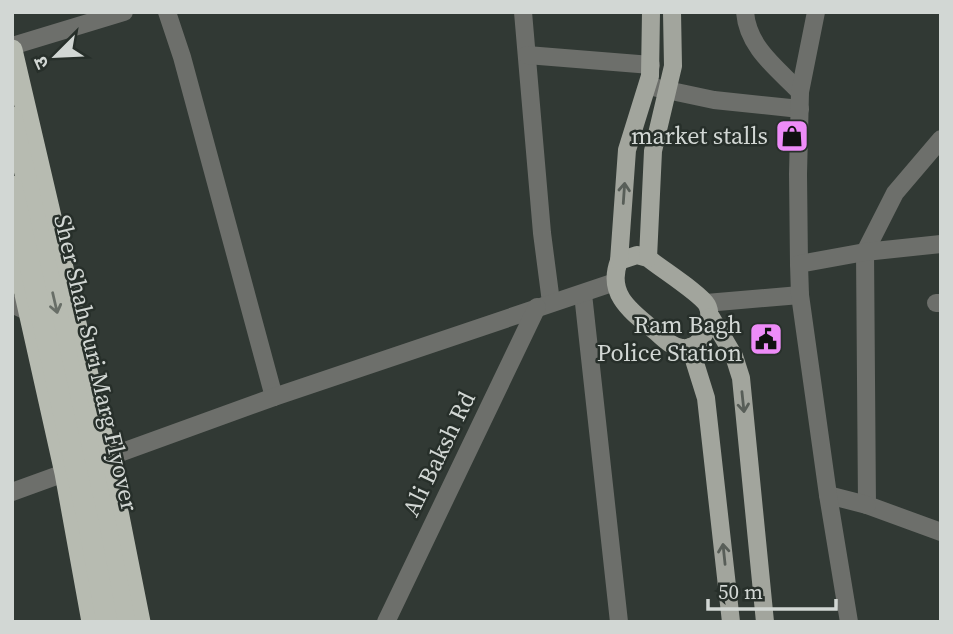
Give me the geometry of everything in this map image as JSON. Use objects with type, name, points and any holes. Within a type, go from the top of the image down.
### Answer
[{"type":"highway","points":[[12,48],[107,456],[140,622]]},
{"type":"highway","name":"Sher Shah Suri Marg Flyover","points":[[12,117],[105,522],[125,622]]},
{"type":"highway","name":"Sher Shah Suri Marg Flyover","points":[[12,186],[89,526],[107,622]]},
{"type":"highway","points":[[12,236],[21,308],[65,472],[92,622]]},
{"type":"main road","points":[[651,12],[651,65],[648,86],[627,150],[615,282],[626,307],[670,344],[683,349],[690,347],[705,334],[708,310]]},
{"type":"main road","points":[[648,258],[653,151],[673,66],[672,12]]},
{"type":"main road","points":[[619,261],[637,255],[648,258],[708,310],[734,356],[741,379],[765,622]]},
{"type":"main road","points":[[690,347],[706,398],[731,622]]},
{"type":"street","points":[[12,48],[124,12]]},
{"type":"street","points":[[167,12],[182,57],[274,397]]},
{"type":"street","points":[[523,12],[542,233],[544,305]]},
{"type":"street","points":[[745,12],[746,24],[754,44],[800,101]]},
{"type":"street","points":[[816,12],[800,101],[800,295],[849,622]]},
{"type":"street","points":[[527,55],[651,65]]},
{"type":"street","points":[[648,86],[714,100],[800,101]]},
{"type":"street","points":[[867,505],[865,251],[895,193],[941,139]]},
{"type":"street","points":[[799,264],[865,251],[941,244]]},
{"type":"street","points":[[12,492],[274,397],[615,282]]},
{"type":"street","points":[[583,294],[619,622]]},
{"type":"street","points":[[708,310],[800,295]]},
{"type":"street","name":"Ali Baksh Rd","points":[[386,622],[544,305]]},
{"type":"street","points":[[828,495],[867,505],[941,532]]},
{"type":"place","name":"market stalls","points":[[792,136]]},
{"type":"place","name":"Ram Bagh Police Station","points":[[766,339]]}]
